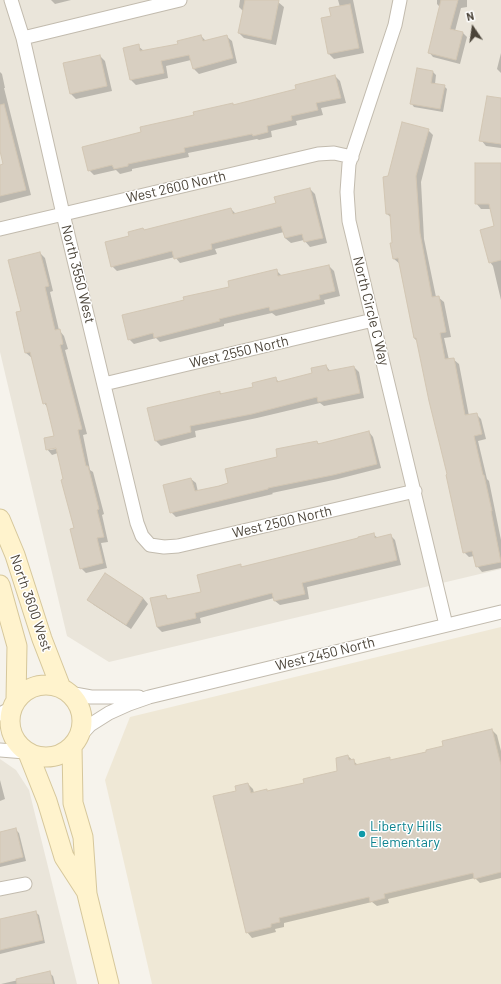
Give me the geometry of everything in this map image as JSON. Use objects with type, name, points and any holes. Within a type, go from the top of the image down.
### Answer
[{"type":"street","name":"North 3550 West","points":[[11,0],[23,38],[63,214],[137,523],[142,536],[150,544]]},
{"type":"street","points":[[23,38],[180,0]]},
{"type":"street","name":"North Circle C Way","points":[[400,0],[395,25],[349,164],[347,192],[349,221],[446,624]]},
{"type":"street","name":"West 2600 North","points":[[0,229],[318,154],[334,152],[352,157]]},
{"type":"street","name":"West 2550 North","points":[[104,384],[373,320]]},
{"type":"street","name":"West 2500 North","points":[[150,544],[164,547],[178,546],[414,490]]},
{"type":"street","name":"North 3600 West","points":[[0,519],[15,555],[42,639],[65,691]]},
{"type":"street","name":"North 3600 West","points":[[0,585],[17,646],[9,707]]},
{"type":"street","name":"West 2450 North","points":[[75,742],[90,725],[109,713],[148,697],[446,624],[501,612]]},
{"type":"street","points":[[87,894],[64,857],[47,801],[26,753],[13,737],[10,728],[9,707],[23,692],[32,687],[46,685],[65,691],[76,701],[80,710],[82,719],[81,729],[75,742],[73,803],[83,837],[87,894],[109,984]]},
{"type":"street","name":"West 2450 North","points":[[65,691],[92,697],[148,697]]},
{"type":"street","points":[[0,750],[45,757],[55,756],[64,752],[75,742]]},
{"type":"street","points":[[0,889],[25,884]]},
{"type":"shaded area","points":[[0,0],[501,0],[501,569],[109,662],[67,636],[0,352]]},
{"type":"shaded area","points":[[501,627],[501,984],[152,984],[105,780],[130,717]]},
{"type":"shaded area","points":[[0,759],[16,770],[29,790],[77,984],[0,984]]},
{"type":"building","points":[[245,0],[279,0],[271,40],[238,33]]},
{"type":"building","points":[[441,0],[458,0],[450,29],[463,32],[456,60],[428,53]]},
{"type":"building","points":[[350,4],[359,48],[328,54],[321,18],[331,16],[329,8]]},
{"type":"building","points":[[201,35],[203,41],[227,35],[233,58],[193,69],[189,55],[161,61],[164,73],[130,80],[123,48],[139,44],[140,51],[178,44],[177,41]]},
{"type":"building","points":[[100,55],[107,86],[70,94],[63,63]]},
{"type":"building","points":[[417,68],[433,71],[431,83],[445,85],[440,109],[410,104]]},
{"type":"building","points":[[335,75],[341,98],[316,103],[318,110],[291,116],[292,120],[267,126],[268,132],[184,148],[185,152],[128,164],[128,166],[114,169],[112,165],[88,171],[82,147],[141,132],[140,127],[194,115],[193,112],[233,103],[233,105],[296,89],[295,85]]},
{"type":"building","points":[[487,96],[501,98],[501,144],[479,141]]},
{"type":"building","points":[[4,104],[26,190],[0,196],[0,165],[3,164],[0,151],[0,105]]},
{"type":"building","points":[[402,122],[429,129],[416,176],[420,233],[432,297],[439,296],[446,332],[440,333],[445,359],[454,358],[465,415],[477,413],[482,434],[474,436],[492,511],[501,562],[476,567],[472,551],[463,553],[447,474],[429,401],[416,338],[414,338],[398,258],[393,259],[390,243],[392,243],[390,214],[386,214],[383,177],[388,176]]},
{"type":"building","points":[[475,163],[501,163],[501,260],[489,263],[480,230],[494,226],[489,204],[475,204]]},
{"type":"building","points":[[310,188],[323,238],[304,242],[302,234],[285,238],[281,226],[211,244],[212,249],[174,259],[172,251],[111,267],[105,242],[129,236],[128,232],[143,228],[144,230],[231,208],[233,214],[276,203],[274,197]]},
{"type":"building","points":[[40,252],[49,286],[45,287],[55,330],[60,329],[63,344],[60,345],[82,429],[78,430],[86,466],[88,466],[99,509],[97,510],[104,537],[97,538],[103,563],[80,569],[70,529],[74,528],[61,480],[63,479],[56,448],[46,450],[44,438],[54,436],[46,403],[43,404],[30,352],[25,353],[16,312],[21,311],[8,260]]},
{"type":"building","points":[[329,265],[335,291],[319,295],[320,299],[270,311],[269,307],[219,319],[220,321],[154,338],[153,333],[128,340],[122,315],[184,300],[183,297],[229,287],[228,281],[277,269],[278,276]]},
{"type":"building","points":[[326,365],[328,371],[354,366],[360,393],[318,402],[317,397],[252,414],[190,426],[191,432],[155,441],[147,408],[220,391],[220,394],[253,387],[252,383],[276,377],[277,382],[312,373],[311,368]]},
{"type":"building","points":[[369,431],[377,464],[333,475],[268,488],[170,513],[163,485],[191,478],[195,491],[219,486],[228,483],[225,469],[277,457],[276,449],[317,441],[318,444]]},
{"type":"building","points":[[374,533],[375,538],[391,534],[397,560],[302,583],[305,594],[274,601],[272,593],[195,613],[196,618],[157,627],[150,598],[166,595],[167,599],[201,592],[197,575],[241,564],[241,567]]},
{"type":"building","points":[[105,573],[143,598],[126,625],[87,600]]},
{"type":"building","name":"Liberty Hills Elementary","points":[[492,729],[501,765],[501,872],[474,879],[473,873],[384,894],[385,898],[370,902],[369,897],[279,918],[280,922],[271,924],[271,927],[246,933],[213,796],[236,791],[235,786],[248,783],[251,793],[304,783],[303,779],[337,771],[336,758],[348,755],[349,760],[354,759],[355,765],[390,757],[390,760],[426,752],[426,750],[443,746],[442,741]]},
{"type":"building","points":[[16,828],[23,857],[0,863],[0,832]]},
{"type":"building","points":[[36,911],[43,940],[0,950],[0,919]]},
{"type":"building","points":[[50,971],[53,984],[17,984],[16,979]]},
{"type":"place","name":"Liberty Hills Elementary","points":[[362,834]]}]
